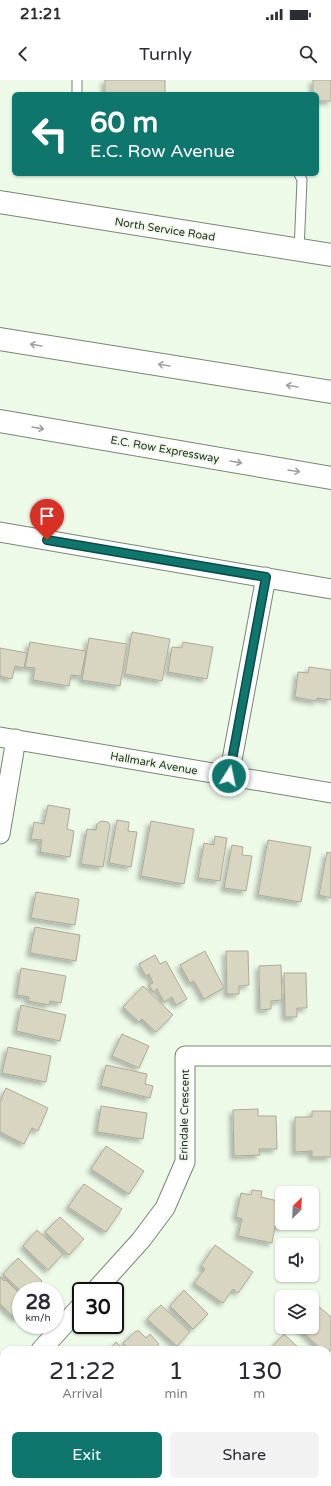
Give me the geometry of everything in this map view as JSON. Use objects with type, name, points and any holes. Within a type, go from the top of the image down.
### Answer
[{"type":"main road","name":"North Service Road","points":[[0,202],[331,255]]},
{"type":"main road","points":[[0,339],[331,392]]},
{"type":"main road","name":"E.C. Row Expressway","points":[[0,421],[331,478]]},
{"type":"street","points":[[0,532],[331,589]]},
{"type":"street","points":[[229,776],[266,577]]},
{"type":"street","points":[[0,834],[8,738]]},
{"type":"street","name":"Hallmark Avenue","points":[[8,738],[331,793]]},
{"type":"street","name":"Erindale Crescent","points":[[102,1282],[141,1240],[164,1208],[184,1162],[185,1056],[331,1056]]},
{"type":"street","points":[[45,1346],[72,1316]]},
{"type":"lane","points":[[77,80],[78,92]]},
{"type":"lane","points":[[299,251],[302,180],[300,176]]},
{"type":"building","points":[[105,80],[165,80],[165,92],[105,92]]},
{"type":"building","points":[[313,80],[331,80],[331,101],[319,101],[319,92],[313,92]]},
{"type":"building","points":[[132,632],[170,639],[162,681],[125,674]]},
{"type":"building","points":[[89,638],[127,644],[120,686],[82,680]]},
{"type":"building","points":[[30,642],[86,651],[81,676],[71,675],[69,686],[33,680],[35,668],[25,667]]},
{"type":"building","points":[[183,642],[213,647],[207,679],[168,672],[172,647],[182,648]]},
{"type":"building","points":[[0,648],[27,653],[24,668],[15,666],[12,679],[0,676]]},
{"type":"building","points":[[309,667],[331,670],[331,700],[317,698],[316,701],[295,697],[298,672],[308,673]]},
{"type":"building","points":[[48,805],[70,809],[67,829],[74,831],[70,857],[40,852],[42,840],[31,839],[34,822],[44,824]]},
{"type":"building","points":[[117,820],[129,822],[128,831],[137,832],[131,867],[109,863]]},
{"type":"building","points":[[101,821],[108,822],[110,825],[103,867],[81,864],[87,829],[96,830],[97,824]]},
{"type":"building","points":[[151,821],[194,829],[184,884],[141,876]]},
{"type":"building","points":[[215,836],[227,838],[220,881],[198,878],[204,843],[214,845]]},
{"type":"building","points":[[268,840],[311,847],[301,902],[258,895]]},
{"type":"building","points":[[232,845],[243,847],[242,855],[252,856],[246,891],[224,888]]},
{"type":"building","points":[[327,852],[331,853],[331,898],[319,895]]},
{"type":"building","points":[[36,892],[79,899],[75,925],[31,918]]},
{"type":"building","points":[[35,927],[80,935],[76,961],[30,953]]},
{"type":"building","points":[[205,951],[224,988],[204,999],[194,981],[190,983],[180,965]]},
{"type":"building","points":[[226,951],[248,951],[249,985],[239,986],[239,994],[227,994]]},
{"type":"building","points":[[155,955],[160,964],[166,961],[187,999],[176,1005],[172,997],[164,1002],[157,989],[153,992],[149,985],[153,983],[149,974],[146,976],[139,964]]},
{"type":"building","points":[[281,965],[282,1000],[271,1001],[271,1009],[260,1010],[259,966]]},
{"type":"building","points":[[21,968],[66,976],[61,1003],[50,1001],[49,1005],[28,1001],[29,997],[17,995]]},
{"type":"building","points":[[284,973],[306,973],[307,1008],[297,1008],[297,1017],[285,1017]]},
{"type":"building","points":[[143,986],[173,1015],[156,1032],[142,1019],[139,1022],[123,1007]]},
{"type":"building","points":[[21,1005],[66,1015],[60,1041],[16,1031]]},
{"type":"building","points":[[122,1034],[149,1046],[139,1068],[112,1056]]},
{"type":"building","points":[[8,1047],[51,1056],[46,1082],[2,1073]]},
{"type":"building","points":[[106,1065],[147,1074],[145,1084],[153,1086],[150,1098],[101,1086]]},
{"type":"building","points":[[6,1088],[48,1108],[38,1131],[32,1128],[24,1144],[0,1132],[0,1102]]},
{"type":"building","points":[[101,1106],[147,1113],[143,1139],[97,1132]]},
{"type":"building","points":[[258,1109],[258,1116],[276,1116],[277,1149],[259,1149],[260,1155],[234,1156],[233,1110]]},
{"type":"building","points":[[312,1111],[331,1111],[331,1157],[312,1157],[312,1151],[295,1152],[295,1117],[312,1117]]},
{"type":"building","points":[[106,1146],[144,1171],[129,1194],[91,1169]]},
{"type":"building","points":[[84,1184],[122,1209],[106,1232],[68,1207]]},
{"type":"building","points":[[252,1190],[262,1191],[261,1197],[275,1200],[275,1226],[272,1243],[238,1236],[242,1219],[236,1217],[241,1193],[251,1195]]},
{"type":"building","points":[[60,1217],[84,1239],[69,1255],[45,1232]]},
{"type":"building","points":[[37,1230],[63,1254],[48,1270],[23,1246]]},
{"type":"building","points":[[215,1245],[253,1272],[238,1293],[233,1289],[223,1303],[194,1283],[205,1269],[201,1266]]},
{"type":"building","points":[[18,1258],[42,1281],[12,1282],[3,1274]]},
{"type":"building","points":[[0,1277],[12,1286],[12,1315],[0,1304]]},
{"type":"building","points":[[184,1290],[208,1314],[193,1329],[170,1306]]},
{"type":"building","points":[[161,1305],[190,1332],[177,1346],[147,1319]]},
{"type":"building","points":[[319,1307],[331,1317],[331,1346],[318,1346],[305,1334],[319,1334]]},
{"type":"building","points":[[136,1331],[139,1331],[146,1338],[150,1334],[159,1344],[157,1346],[126,1346],[123,1343]]},
{"type":"building","points":[[284,1334],[297,1346],[273,1346]]},
{"type":"building","points":[[116,1342],[120,1346],[112,1346]]},
{"type":"route","points":[[47,540],[266,577],[229,776]]}]
